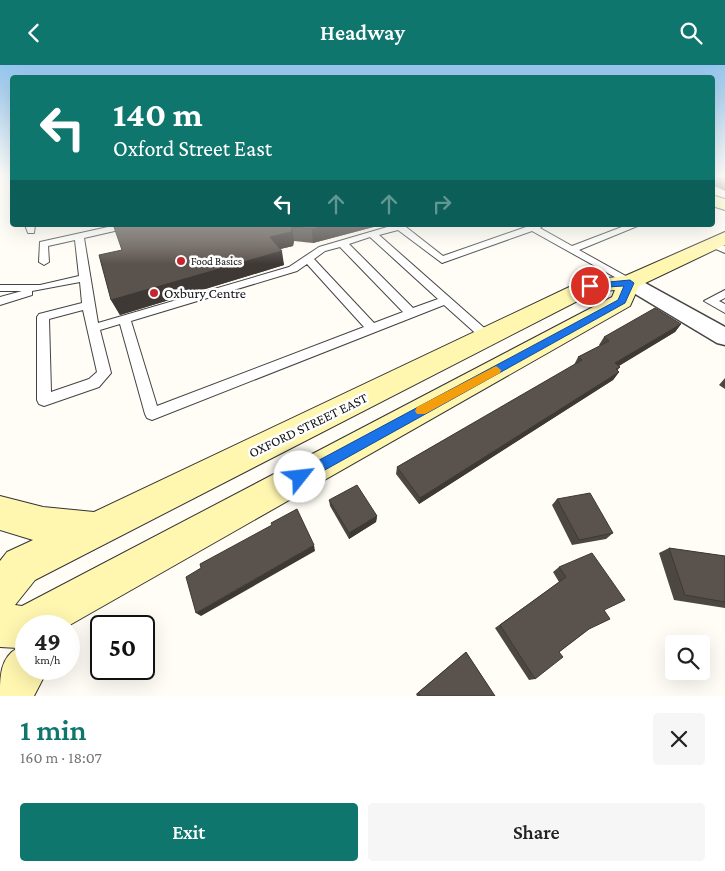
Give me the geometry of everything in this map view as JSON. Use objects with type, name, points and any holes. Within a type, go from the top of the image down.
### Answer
[{"type":"main road","name":"OXFORD STREET EAST","points":[[0,592],[21,566],[486,336],[590,286],[630,283],[721,244]]},
{"type":"main road","points":[[68,612],[622,301],[630,283]]},
{"type":"main road","points":[[0,513],[42,525],[95,530]]},
{"type":"main road","points":[[0,626],[15,626]]},
{"type":"main road","points":[[7,696],[17,680]]},
{"type":"street","points":[[630,283],[725,337]]},
{"type":"lane","points":[[44,262],[43,244],[120,227]]},
{"type":"lane","points":[[94,328],[292,269],[322,249],[397,227]]},
{"type":"lane","points":[[402,227],[442,260],[531,227]]},
{"type":"lane","points":[[536,227],[630,283]]},
{"type":"lane","points":[[572,249],[630,227]]},
{"type":"lane","points":[[372,234],[486,336]]},
{"type":"lane","points":[[80,236],[88,305],[104,373],[94,383],[44,400],[43,317],[88,305]]},
{"type":"lane","points":[[342,243],[411,313]]},
{"type":"lane","points":[[308,259],[372,328]]},
{"type":"lane","points":[[0,288],[40,288],[85,278]]},
{"type":"lane","points":[[0,301],[28,294],[40,288]]},
{"type":"lane","points":[[725,293],[710,301],[725,309]]},
{"type":"lane","points":[[124,319],[152,414],[446,300]]},
{"type":"building","name":"Oxbury Centre","points":[[114,227],[292,227],[291,232],[270,237],[282,251],[111,300],[99,255],[122,250]]},
{"type":"building","name":"Oxbury Centre","points":[[292,227],[320,227],[312,229]]},
{"type":"building","points":[[655,308],[681,324],[615,363],[620,367],[616,369],[619,372],[420,498],[397,467],[582,360],[578,357],[609,341],[604,337]]},
{"type":"building","points":[[357,485],[377,516],[349,533],[329,500]]},
{"type":"building","points":[[590,493],[613,533],[579,540],[557,499]]},
{"type":"building","points":[[297,509],[314,545],[196,613],[186,577],[201,568],[200,564],[272,525],[271,523]]},
{"type":"building","points":[[669,548],[725,556],[725,602],[685,595]]},
{"type":"building","points":[[592,553],[625,600],[604,610],[610,619],[589,629],[559,652],[563,657],[535,679],[500,625],[566,577],[559,567]]},
{"type":"building","points":[[466,652],[495,696],[420,696],[418,693]]},
{"type":"slow traffic","points":[[421,411],[496,370]]},
{"type":"place","name":"Food Basics","points":[[181,261]]},
{"type":"place","name":"Oxbury Centre","points":[[154,293]]},
{"type":"route","points":[[300,477],[622,301],[630,283],[590,286]]}]
